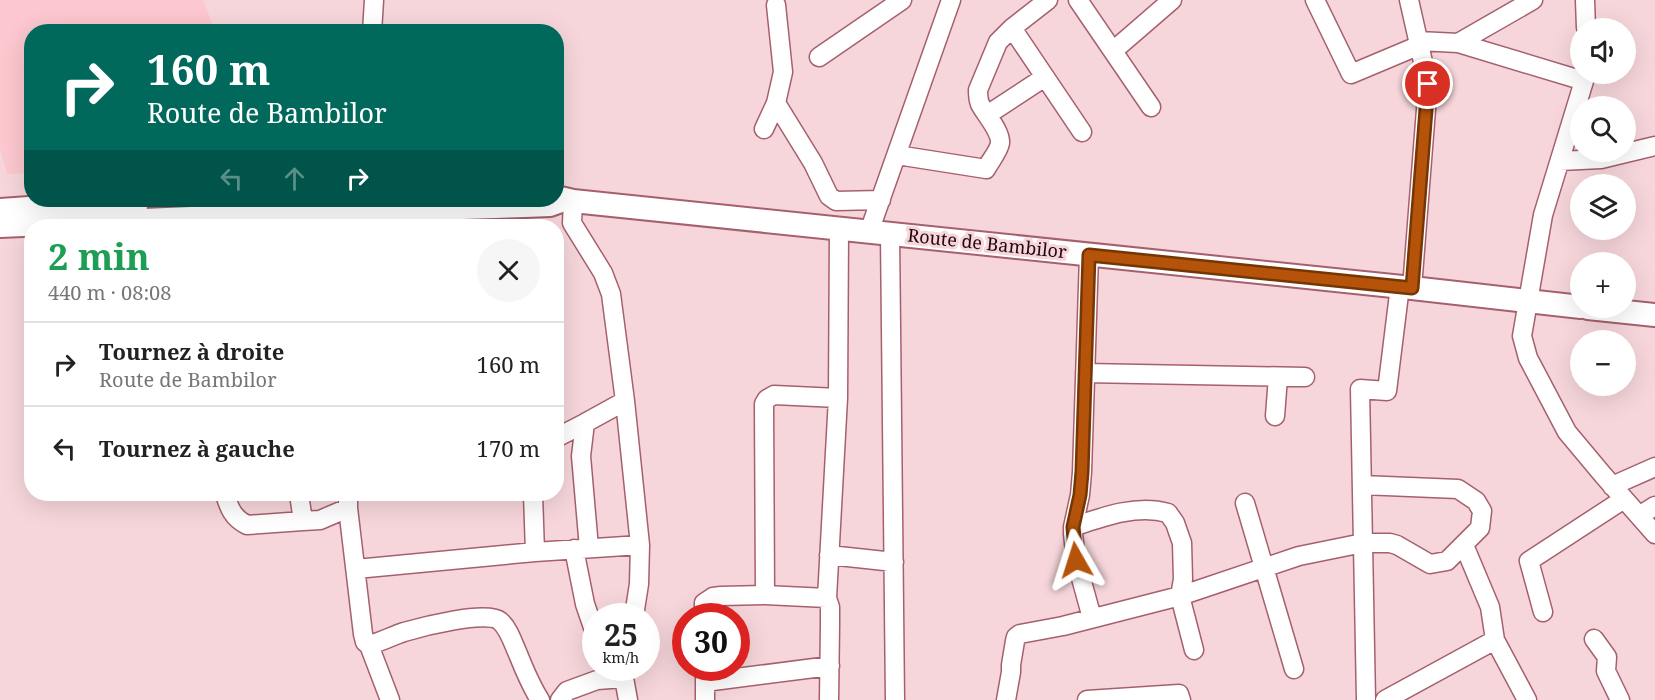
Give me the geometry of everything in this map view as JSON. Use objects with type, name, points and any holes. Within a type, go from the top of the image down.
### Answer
[{"type":"main road","name":"Route de Bambilor","points":[[564,199],[1570,306]]},
{"type":"main road","points":[[0,210],[84,207]]},
{"type":"main road","name":"Route de Bambilor","points":[[335,219],[510,207]]},
{"type":"main road","name":"Route de Bambilor","points":[[0,226],[24,225]]},
{"type":"main road","points":[[1636,313],[1655,315]]},
{"type":"street","points":[[372,24],[374,0]]},
{"type":"street","points":[[819,57],[902,0]]},
{"type":"street","points":[[895,700],[894,562],[880,233],[881,200],[951,0]]},
{"type":"street","points":[[897,155],[986,169],[1000,141],[980,104],[978,90],[998,42],[1048,0]]},
{"type":"street","points":[[1078,0],[1151,107]]},
{"type":"street","points":[[1315,0],[1351,74],[1419,43],[1458,43],[1570,73]]},
{"type":"street","points":[[1366,700],[1360,389],[1387,391],[1406,287],[1428,84],[1409,0]]},
{"type":"street","points":[[1458,43],[1533,0]]},
{"type":"street","points":[[1585,0],[1586,18]]},
{"type":"street","points":[[1113,51],[1170,1]]},
{"type":"street","points":[[764,129],[776,103],[783,72],[776,5]]},
{"type":"street","points":[[1012,28],[1082,132]]},
{"type":"street","points":[[987,115],[1045,77]]},
{"type":"street","points":[[1583,84],[1543,215],[1522,336],[1528,358],[1567,432],[1655,534]]},
{"type":"street","points":[[776,103],[832,199],[836,201],[881,200]]},
{"type":"street","points":[[1560,161],[1601,159],[1655,146]]},
{"type":"street","points":[[564,199],[572,223],[603,273],[611,294],[640,545],[636,603]]},
{"type":"street","points":[[829,700],[830,607],[827,598],[838,398],[839,229]]},
{"type":"street","points":[[1089,255],[1082,472],[1073,527],[1076,560],[1092,618]]},
{"type":"street","points":[[1085,373],[1305,377]]},
{"type":"street","points":[[1275,416],[1278,377]]},
{"type":"street","points":[[765,595],[764,404],[774,395],[838,398]]},
{"type":"street","points":[[564,434],[625,401]]},
{"type":"street","points":[[585,423],[581,456],[581,548],[585,603]]},
{"type":"street","points":[[1543,612],[1529,561],[1618,492],[1655,467]]},
{"type":"street","points":[[1006,700],[1016,637],[1020,634],[1063,626],[1180,596],[1299,556],[1363,543],[1397,545],[1430,564],[1447,561],[1480,528],[1482,511],[1476,501],[1458,489],[1362,485]]},
{"type":"street","points":[[227,501],[230,510],[239,521],[247,525],[320,520],[348,501],[363,634],[390,700]]},
{"type":"street","points":[[300,501],[303,521]]},
{"type":"street","points":[[533,501],[535,552]]},
{"type":"street","points":[[1245,503],[1294,669]]},
{"type":"street","points":[[1639,516],[1655,506]]},
{"type":"street","points":[[1073,527],[1109,516],[1146,510],[1168,513],[1175,523],[1182,543],[1183,579],[1180,596],[1194,650]]},
{"type":"street","points":[[356,569],[581,548],[640,545]]},
{"type":"street","points":[[1464,545],[1490,607],[1495,640],[1527,700]]},
{"type":"street","points":[[830,555],[894,562]]},
{"type":"street","points":[[704,603],[713,597],[765,595],[827,598]]},
{"type":"street","points":[[369,645],[402,633],[441,623],[493,617],[500,621],[509,634],[540,700]]},
{"type":"street","points":[[1594,639],[1607,657],[1606,671],[1620,700]]},
{"type":"street","points":[[1385,700],[1495,640]]},
{"type":"street","points":[[705,683],[830,666]]},
{"type":"street","points":[[560,700],[567,691],[594,681]]},
{"type":"street","points":[[624,681],[628,700]]},
{"type":"street","points":[[1088,700],[1179,694],[1181,700]]},
{"type":"shaded area","points":[[0,0],[203,0],[212,24],[24,24],[24,173],[7,174],[0,148]]},
{"type":"route","points":[[1076,560],[1073,527],[1082,472],[1089,255],[1412,288],[1428,84]]}]
